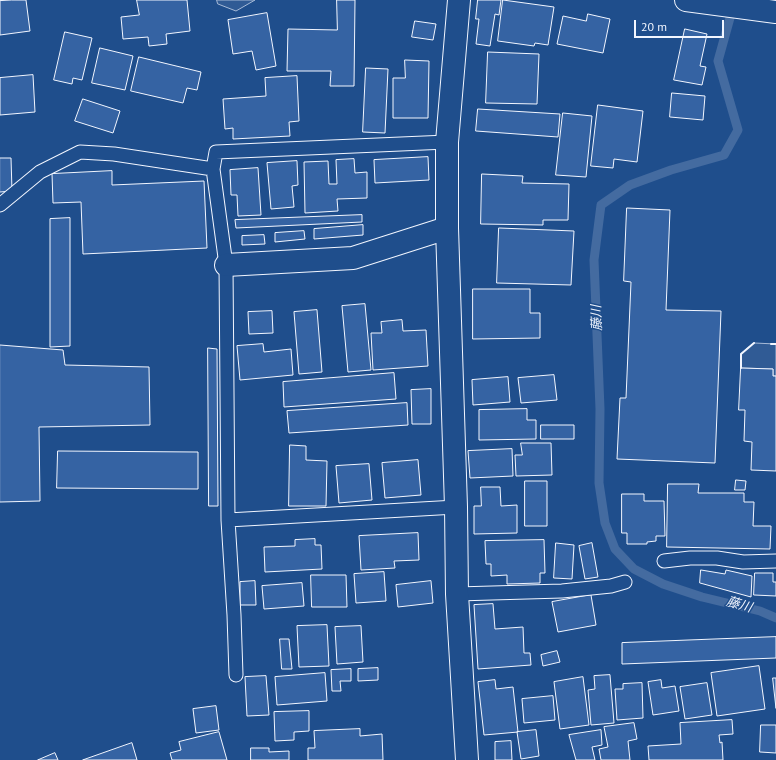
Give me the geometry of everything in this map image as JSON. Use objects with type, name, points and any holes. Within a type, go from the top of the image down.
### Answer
[{"type":"street","points":[[459,0],[447,142],[457,594],[467,760]]},
{"type":"street","points":[[686,0],[776,12]]},
{"type":"street","points":[[226,266],[353,258],[448,228]]},
{"type":"lane","points":[[236,675],[228,520],[226,266],[213,169],[216,152],[447,142]]},
{"type":"lane","points":[[0,205],[40,172],[80,152],[114,154],[213,169]]},
{"type":"lane","points":[[228,520],[456,507]]},
{"type":"lane","points":[[664,561],[690,558],[717,558],[743,562],[776,561]]},
{"type":"lane","points":[[457,594],[562,591],[611,586],[625,582]]},
{"type":"shaded area","points":[[217,0],[255,0],[236,11],[218,4]]},
{"type":"shaded area","points":[[754,343],[776,344],[776,376],[773,376],[773,369],[741,368],[741,354]]},
{"type":"building","points":[[26,0],[30,31],[0,35],[0,1]]},
{"type":"building","points":[[137,0],[187,0],[190,31],[166,34],[167,44],[149,46],[148,37],[123,39],[121,17],[139,15]]},
{"type":"building","points":[[337,0],[355,0],[354,86],[330,86],[331,71],[287,71],[288,29],[337,30]]},
{"type":"building","points":[[478,0],[501,0],[499,15],[495,14],[490,46],[476,44],[479,19],[476,19]]},
{"type":"building","points":[[503,0],[554,7],[548,45],[535,43],[534,46],[498,41]]},
{"type":"building","points":[[267,13],[276,66],[256,70],[252,51],[233,54],[228,20]]},
{"type":"building","points":[[588,14],[610,19],[603,53],[557,44],[563,16],[586,21]]},
{"type":"building","points":[[415,21],[436,24],[433,40],[412,37]]},
{"type":"building","points":[[685,29],[707,34],[700,66],[706,67],[702,85],[674,80]]},
{"type":"building","points":[[65,32],[92,38],[82,80],[73,78],[72,84],[54,80]]},
{"type":"building","points":[[100,48],[133,56],[125,90],[92,83]]},
{"type":"building","points":[[488,52],[539,54],[537,104],[486,103]]},
{"type":"building","points":[[139,57],[201,72],[197,90],[187,88],[183,103],[131,91]]},
{"type":"building","points":[[405,60],[429,61],[428,118],[393,118],[393,78],[405,78]]},
{"type":"building","points":[[366,68],[388,69],[385,133],[363,132]]},
{"type":"building","points":[[33,75],[35,112],[0,115],[0,78]]},
{"type":"building","points":[[297,76],[299,121],[289,122],[290,136],[233,139],[233,128],[225,129],[223,99],[266,96],[265,78]]},
{"type":"building","points":[[672,93],[705,96],[703,120],[670,117]]},
{"type":"building","points":[[83,99],[120,111],[113,133],[75,121]]},
{"type":"building","points":[[598,105],[643,111],[637,162],[614,159],[613,168],[591,166]]},
{"type":"building","points":[[478,109],[560,114],[558,137],[476,131]]},
{"type":"building","points":[[563,113],[592,116],[586,177],[556,175]]},
{"type":"building","points":[[428,157],[429,180],[375,183],[374,160]]},
{"type":"building","points":[[0,158],[11,158],[12,191],[0,192]]},
{"type":"building","points":[[354,159],[355,173],[367,172],[367,198],[337,199],[338,211],[305,213],[304,162],[328,161],[329,184],[337,184],[336,160]]},
{"type":"building","points":[[297,161],[298,185],[292,186],[294,207],[271,209],[267,163]]},
{"type":"building","points":[[258,168],[261,215],[238,216],[237,195],[231,195],[230,170]]},
{"type":"building","points":[[112,171],[112,185],[204,181],[207,248],[83,254],[81,202],[53,203],[52,174]]},
{"type":"building","points":[[482,174],[523,176],[522,183],[569,184],[568,220],[543,220],[543,225],[481,224]]},
{"type":"building","points":[[627,208],[670,210],[666,310],[721,311],[715,463],[617,459],[620,398],[626,398],[631,282],[624,281]]},
{"type":"building","points":[[362,215],[362,222],[236,228],[235,220]]},
{"type":"building","points":[[70,218],[70,346],[50,347],[50,219]]},
{"type":"building","points":[[363,225],[363,235],[314,239],[314,229]]},
{"type":"building","points":[[499,228],[574,231],[571,285],[497,283]]},
{"type":"building","points":[[304,231],[305,239],[275,242],[275,233]]},
{"type":"building","points":[[264,235],[265,244],[242,245],[242,236]]},
{"type":"building","points":[[473,289],[530,289],[530,313],[540,313],[540,338],[473,339]]},
{"type":"building","points":[[365,304],[371,370],[348,372],[342,306]]},
{"type":"building","points":[[317,310],[322,372],[299,374],[294,312]]},
{"type":"building","points":[[272,311],[273,333],[249,334],[248,312]]},
{"type":"building","points":[[402,320],[403,331],[426,330],[428,366],[373,370],[371,333],[382,333],[381,322]]},
{"type":"building","points":[[263,344],[264,352],[291,349],[293,375],[240,380],[237,346]]},
{"type":"building","points":[[0,345],[63,350],[65,365],[149,367],[150,425],[39,427],[40,501],[0,502]]},
{"type":"building","points":[[208,348],[217,349],[218,506],[209,506]]},
{"type":"building","points":[[741,368],[773,369],[773,376],[776,376],[776,471],[751,470],[752,442],[744,441],[745,410],[739,410]]},
{"type":"building","points":[[394,373],[396,399],[284,407],[283,382]]},
{"type":"building","points":[[554,375],[557,400],[521,403],[518,378]]},
{"type":"building","points":[[508,377],[510,402],[473,405],[472,380]]},
{"type":"building","points":[[431,389],[431,424],[412,424],[411,390]]},
{"type":"building","points":[[407,403],[408,425],[289,433],[287,411]]},
{"type":"building","points":[[527,409],[527,420],[536,420],[536,439],[479,440],[479,410]]},
{"type":"building","points":[[541,425],[574,425],[574,439],[541,439]]},
{"type":"building","points":[[521,443],[551,443],[552,475],[516,476],[515,455],[522,455]]},
{"type":"building","points":[[290,445],[306,446],[306,460],[327,461],[326,506],[289,506]]},
{"type":"building","points":[[512,449],[513,476],[470,478],[468,451]]},
{"type":"building","points":[[58,451],[198,452],[198,489],[57,488]]},
{"type":"building","points":[[418,460],[421,495],[385,498],[382,463]]},
{"type":"building","points":[[369,464],[372,500],[339,503],[336,466]]},
{"type":"building","points":[[736,480],[746,481],[745,490],[735,490]]},
{"type":"building","points":[[525,481],[547,481],[547,526],[525,526]]},
{"type":"building","points":[[668,484],[699,484],[698,493],[744,493],[744,502],[754,502],[753,526],[771,526],[770,549],[667,547]]},
{"type":"building","points":[[481,487],[500,487],[501,506],[517,505],[517,533],[474,534],[474,506],[481,506]]},
{"type":"building","points":[[622,494],[644,494],[644,501],[664,501],[665,536],[656,536],[656,541],[647,542],[647,544],[627,544],[627,533],[622,533]]},
{"type":"building","points":[[418,533],[419,560],[394,561],[395,568],[361,570],[359,536]]},
{"type":"building","points":[[315,539],[315,545],[321,545],[322,569],[265,572],[264,547],[295,546],[295,540]]},
{"type":"building","points":[[544,540],[545,573],[540,573],[540,583],[507,584],[507,575],[491,576],[491,564],[486,564],[485,541]]},
{"type":"building","points":[[556,543],[574,545],[572,579],[554,578]]},
{"type":"building","points":[[592,543],[598,577],[585,579],[579,546]]},
{"type":"building","points":[[701,570],[725,574],[726,570],[752,576],[751,597],[700,583]]},
{"type":"building","points":[[384,572],[386,601],[356,603],[354,574]]},
{"type":"building","points":[[755,573],[773,573],[773,582],[776,582],[776,596],[754,595]]},
{"type":"building","points":[[311,575],[346,575],[347,607],[312,607]]},
{"type":"building","points":[[255,581],[256,605],[240,605],[240,582]]},
{"type":"building","points":[[431,581],[433,603],[398,607],[396,585]]},
{"type":"building","points":[[302,583],[304,606],[264,609],[262,586]]},
{"type":"building","points":[[591,595],[596,625],[558,632],[552,602]]},
{"type":"building","points":[[493,604],[495,629],[523,627],[524,653],[530,653],[531,665],[478,669],[474,605]]},
{"type":"building","points":[[327,625],[329,666],[299,667],[297,626]]},
{"type":"building","points":[[361,626],[363,662],[337,664],[335,627]]},
{"type":"building","points":[[776,637],[776,658],[622,664],[622,643]]},
{"type":"building","points":[[280,639],[289,639],[292,669],[282,669]]},
{"type":"building","points":[[557,651],[560,662],[543,666],[541,655]]},
{"type":"building","points":[[759,666],[765,709],[717,716],[711,673]]},
{"type":"building","points":[[378,668],[378,680],[358,681],[358,669]]},
{"type":"building","points":[[351,669],[351,681],[340,681],[341,691],[332,691],[331,670]]},
{"type":"building","points":[[325,673],[327,701],[277,705],[275,677]]},
{"type":"building","points":[[610,675],[614,723],[591,725],[588,690],[595,689],[594,676]]},
{"type":"building","points":[[266,676],[269,715],[247,716],[245,677]]},
{"type":"building","points":[[583,677],[589,725],[560,729],[554,682]]},
{"type":"building","points":[[773,678],[776,678],[776,708]]},
{"type":"building","points":[[495,680],[496,689],[513,687],[518,732],[484,735],[478,682]]},
{"type":"building","points":[[661,680],[662,688],[675,686],[679,711],[653,715],[648,682]]},
{"type":"building","points":[[642,683],[643,718],[617,720],[615,689],[623,689],[623,684]]},
{"type":"building","points":[[707,683],[712,715],[685,719],[680,687]]},
{"type":"building","points":[[553,696],[555,720],[524,723],[522,699]]},
{"type":"building","points":[[216,706],[219,730],[196,733],[193,709]]},
{"type":"building","points":[[309,711],[309,731],[294,732],[294,740],[275,741],[274,712]]},
{"type":"building","points":[[732,720],[733,734],[719,735],[720,743],[722,742],[723,760],[649,760],[648,746],[681,744],[680,723]]},
{"type":"building","points":[[634,723],[637,739],[628,741],[630,760],[601,760],[599,749],[608,747],[604,727]]},
{"type":"building","points":[[761,725],[776,725],[776,753],[760,752]]},
{"type":"building","points":[[360,729],[360,736],[382,734],[383,760],[308,760],[308,748],[315,748],[314,731]]},
{"type":"building","points":[[536,730],[539,756],[521,759],[517,732]]},
{"type":"building","points":[[601,730],[602,745],[592,747],[595,760],[576,760],[569,735]]},
{"type":"building","points":[[219,732],[227,760],[172,760],[170,753],[181,750],[179,742]]},
{"type":"building","points":[[511,741],[512,760],[495,760],[495,742]]},
{"type":"building","points":[[132,743],[137,760],[83,760]]},
{"type":"building","points":[[251,748],[269,748],[269,752],[289,751],[289,760],[251,760]]},
{"type":"building","points":[[55,753],[58,760],[38,760]]},
{"type":"waterway","name":"藤川","points":[[733,7],[718,61],[738,130],[724,155],[671,170],[630,185],[601,205],[594,260],[600,409],[599,483],[605,523],[615,549],[634,569],[663,584],[702,597],[760,611],[776,618]]},
{"type":"wall","points":[[741,368],[741,354],[754,343]]},
{"type":"wall","points":[[771,344],[776,344]]}]
